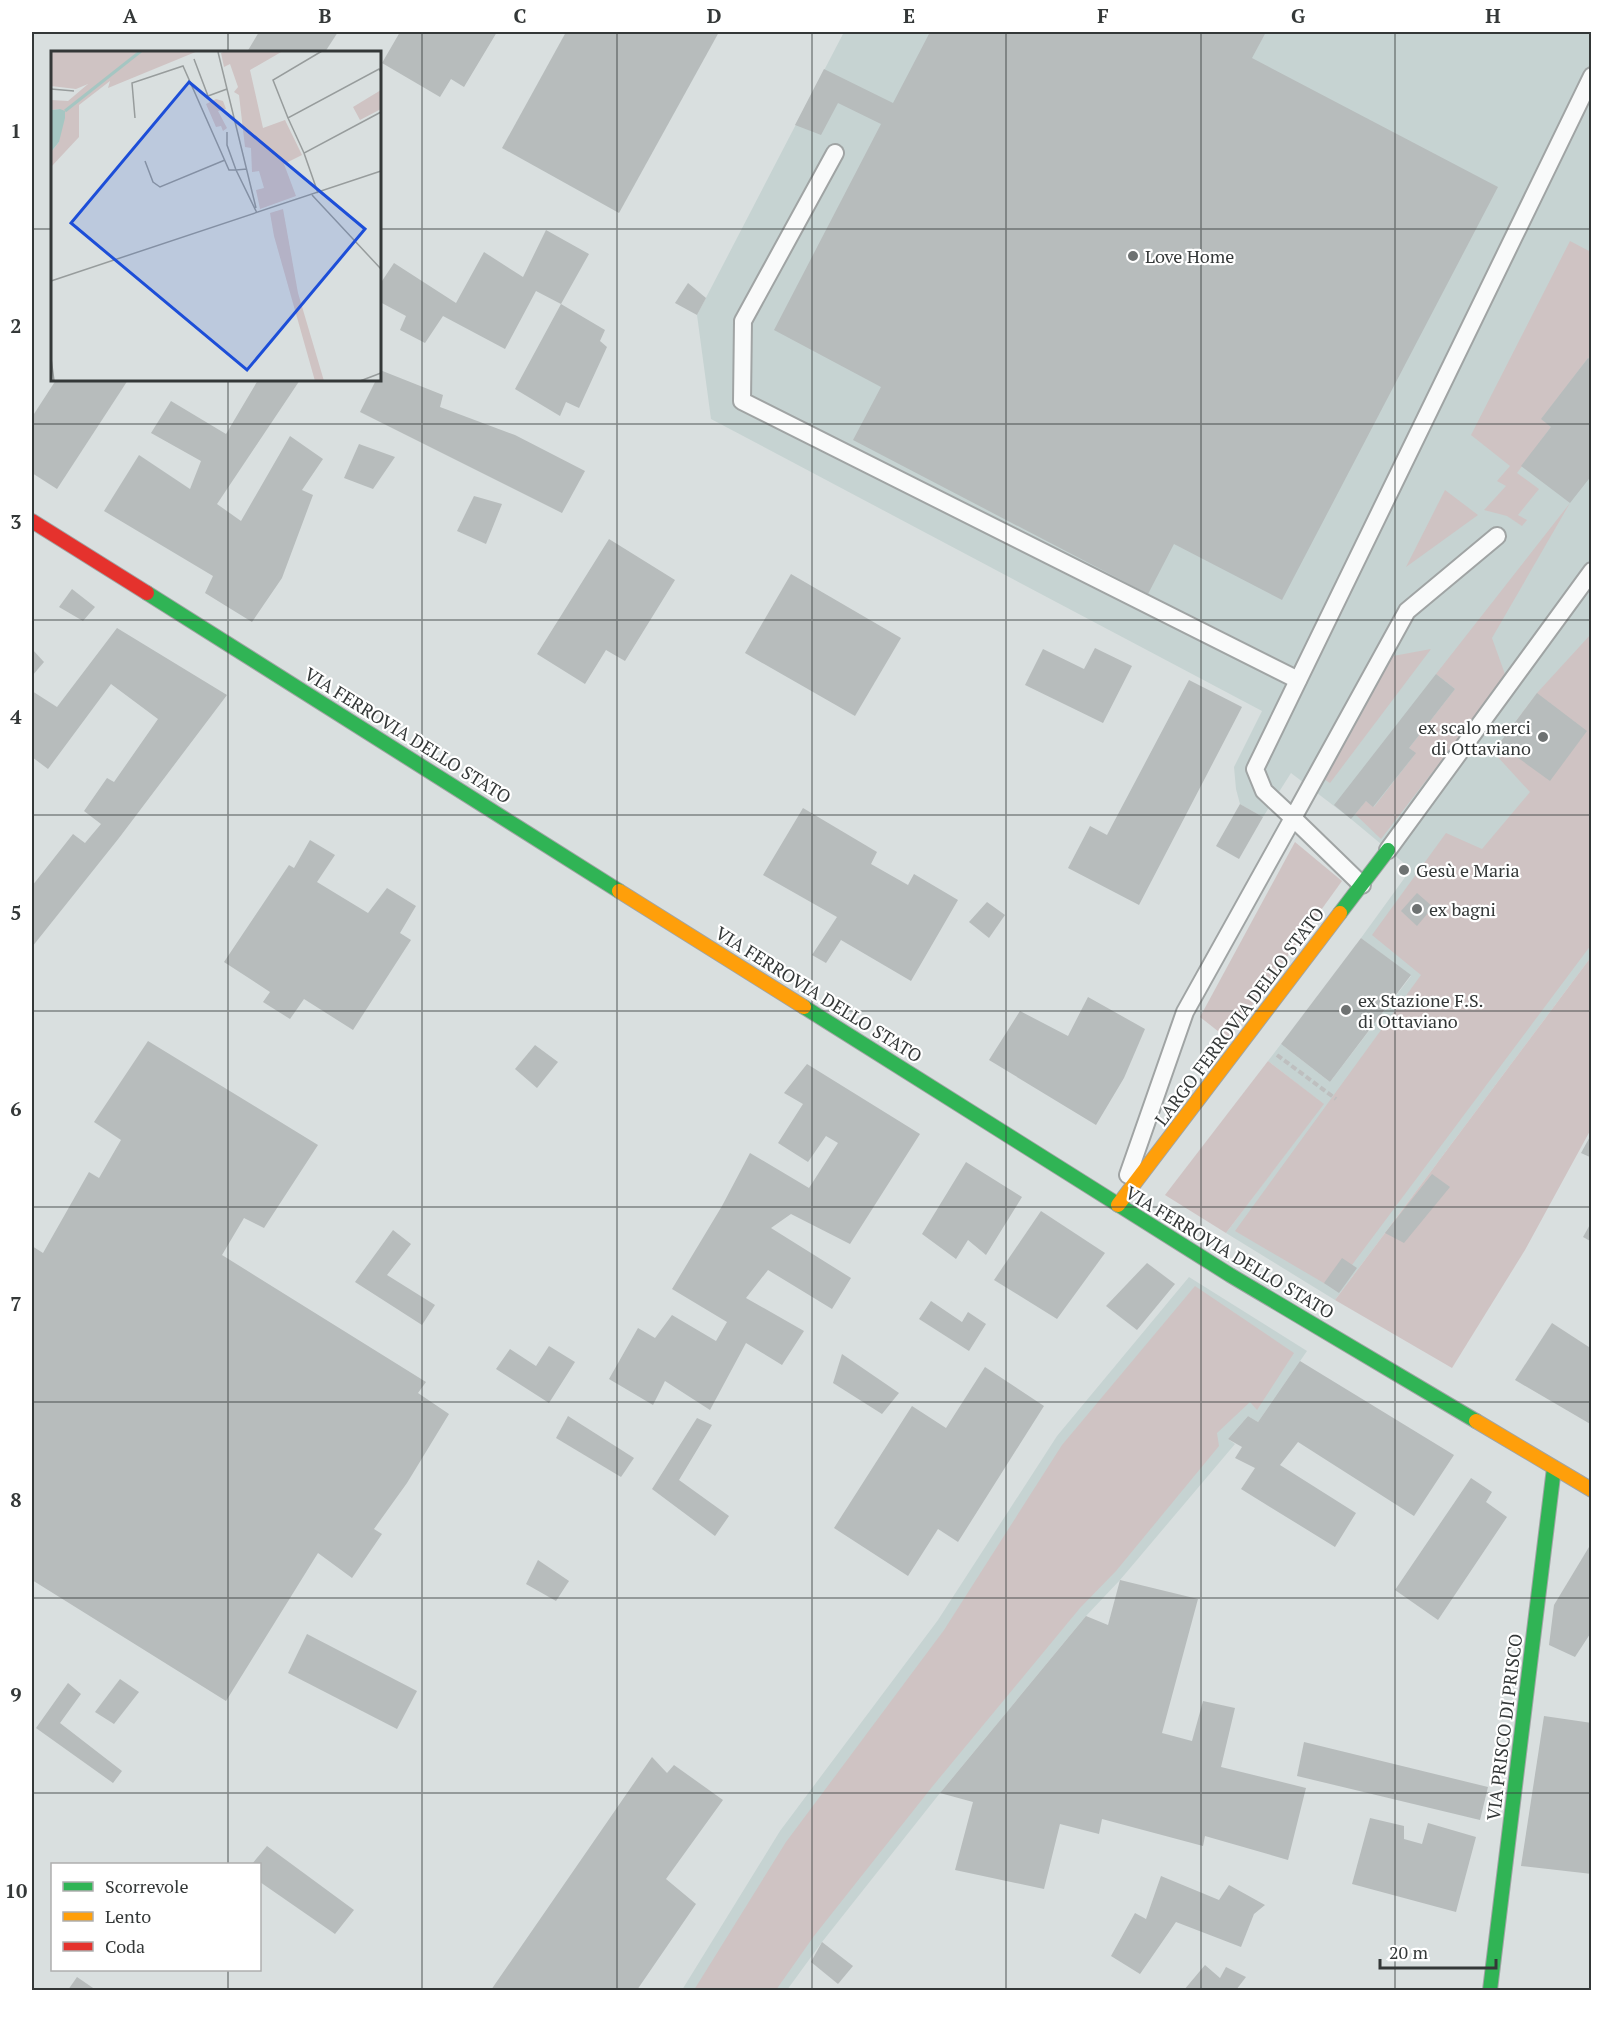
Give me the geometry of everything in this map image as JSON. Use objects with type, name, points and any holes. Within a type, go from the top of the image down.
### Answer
[{"type":"main road","name":"VIA FERROVIA DELLO STATO","points":[[32,521],[115,571],[1230,1275],[1592,1490]]},
{"type":"main road","name":"LARGO FERROVIA DELLO STATO","points":[[1118,1205],[1388,850]]},
{"type":"main road","name":"VIA PRISCO DI PRISCO","points":[[1490,1990],[1554,1468]]},
{"type":"lane","points":[[1362,885],[1264,791],[1255,769],[1592,76]]},
{"type":"lane","points":[[835,153],[743,321],[742,401],[1298,680]]},
{"type":"lane","points":[[1118,1205],[1185,1012],[1407,611],[1497,536]]},
{"type":"lane","points":[[1388,850],[1592,571]]},
{"type":"path","points":[[1274,1053],[1336,1099]]},
{"type":"shaded area","points":[[844,32],[1591,32],[1591,957],[1335,1300],[1226,1233],[1323,1104],[1268,1061],[1281,1044],[1330,1082],[1411,976],[1361,938],[1411,869],[1291,773],[1263,817],[1240,804],[1234,767],[1262,711],[711,419],[697,315]]},
{"type":"shaded area","points":[[1570,241],[1591,252],[1591,360],[1588,358],[1542,419],[1551,427],[1517,473],[1539,489],[1518,515],[1527,520],[1522,526],[1507,516],[1484,510],[1506,486],[1497,481],[1510,466],[1471,435]]},
{"type":"shaded area","points":[[1445,490],[1478,515],[1406,567]]},
{"type":"shaded area","points":[[1570,503],[1492,638],[1506,677],[1381,839],[1355,814],[1366,801],[1374,807],[1415,754],[1409,748],[1455,689],[1436,674]]},
{"type":"shaded area","points":[[1591,634],[1591,945],[1334,1289],[1235,1231],[1421,975],[1372,935],[1446,833],[1482,849],[1530,792],[1495,754],[1499,744],[1537,693]]},
{"type":"shaded area","points":[[1431,649],[1330,783],[1322,778],[1393,656]]},
{"type":"shaded area","points":[[1295,842],[1342,881],[1228,1039],[1200,1017]]},
{"type":"shaded area","points":[[1591,957],[1591,1129],[1525,1250],[1452,1368],[1335,1300]]},
{"type":"shaded area","points":[[1268,1061],[1324,1104],[1226,1233],[1165,1195]]},
{"type":"shaded area","points":[[1189,1277],[1307,1351],[1258,1422],[1248,1416],[1228,1439],[1235,1444],[1120,1580],[1086,1616],[940,1793],[822,1942],[787,1990],[682,1990],[780,1831],[938,1620],[1057,1436]]},
{"type":"shaded area","points":[[1195,1286],[1294,1353],[1257,1410],[1250,1402],[1217,1433],[1219,1446],[1116,1571],[1080,1608],[932,1787],[814,1936],[776,1990],[694,1990],[786,1842],[944,1630],[1062,1445]]},
{"type":"building","points":[[259,32],[338,32],[326,51],[248,51]]},
{"type":"building","points":[[400,32],[497,32],[464,87],[451,79],[440,97],[382,63]]},
{"type":"building","points":[[566,32],[719,32],[619,213],[502,148]]},
{"type":"building","points":[[930,32],[1266,32],[1252,58],[1498,187],[1282,600],[1174,544],[1148,594],[853,440],[881,387],[774,330],[881,124],[838,103],[821,135],[795,125],[824,69],[893,103]]},
{"type":"building","points":[[546,230],[589,254],[561,304],[536,291],[505,349],[443,316],[425,343],[400,330],[406,316],[381,303],[381,282],[394,263],[456,303],[484,252],[523,277]]},
{"type":"building","points":[[688,283],[706,298],[697,315],[675,303]]},
{"type":"building","points":[[561,304],[605,330],[600,341],[607,347],[579,408],[566,402],[560,416],[515,389]]},
{"type":"building","points":[[1588,358],[1592,360],[1592,475],[1570,503],[1521,466],[1551,427],[1541,419]]},
{"type":"building","points":[[381,370],[443,395],[440,407],[515,435],[585,471],[562,513],[360,412],[376,381],[381,381]]},
{"type":"building","points":[[55,381],[127,381],[57,489],[32,473],[32,417]]},
{"type":"building","points":[[257,381],[299,381],[217,504],[241,521],[290,436],[323,459],[302,490],[313,495],[282,578],[252,622],[205,593],[213,576],[104,511],[139,455],[190,489],[201,461],[151,433],[171,401],[226,434]]},
{"type":"building","points":[[359,444],[395,457],[373,489],[344,478]]},
{"type":"building","points":[[474,496],[502,504],[486,544],[457,531]]},
{"type":"building","points":[[609,539],[675,580],[625,661],[606,650],[585,684],[537,654]]},
{"type":"building","points":[[791,574],[901,638],[855,716],[745,653]]},
{"type":"building","points":[[72,589],[95,607],[83,621],[59,607]]},
{"type":"building","points":[[117,628],[227,695],[119,838],[32,947],[32,886],[73,834],[85,843],[101,824],[84,811],[107,778],[114,782],[158,719],[111,684],[48,769],[32,757],[32,691],[57,707]]},
{"type":"building","points":[[1095,648],[1132,666],[1103,723],[1025,685],[1043,649],[1084,669]]},
{"type":"building","points":[[32,649],[44,662],[32,676]]},
{"type":"building","points":[[1436,674],[1455,689],[1409,748],[1416,753],[1373,807],[1366,801],[1351,819],[1334,805]]},
{"type":"building","points":[[1189,680],[1242,707],[1139,905],[1068,868],[1090,826],[1107,835]]},
{"type":"building","name":"ex scalo merci di Ottaviano","points":[[1537,693],[1587,731],[1550,781],[1499,744]]},
{"type":"building","points":[[1240,804],[1263,817],[1239,859],[1216,846]]},
{"type":"building","points":[[803,808],[877,852],[871,864],[908,885],[914,874],[958,900],[911,981],[841,940],[826,963],[812,955],[837,917],[763,875]]},
{"type":"building","points":[[310,840],[335,855],[317,882],[368,913],[387,888],[416,906],[400,933],[411,940],[353,1030],[304,999],[290,1019],[263,1002],[270,992],[224,962],[289,865],[294,868]]},
{"type":"building","name":"ex bagni","points":[[1417,893],[1433,907],[1417,926],[1401,911]]},
{"type":"building","points":[[987,902],[1005,915],[989,938],[969,922]]},
{"type":"building","name":"ex Stazione F.S. di Ottaviano","points":[[1361,938],[1411,975],[1330,1082],[1281,1044]]},
{"type":"building","points":[[1088,997],[1145,1029],[1124,1078],[1096,1125],[989,1060],[1020,1011],[1068,1036]]},
{"type":"building","points":[[148,1041],[318,1145],[264,1228],[244,1218],[222,1255],[426,1382],[418,1393],[449,1414],[407,1483],[374,1529],[382,1534],[352,1578],[318,1553],[226,1701],[32,1580],[32,1246],[43,1253],[89,1172],[99,1178],[121,1140],[94,1122]]},
{"type":"building","points":[[535,1045],[558,1062],[537,1088],[515,1069]]},
{"type":"building","points":[[807,1064],[920,1134],[850,1244],[791,1214],[771,1228],[851,1278],[832,1309],[768,1270],[746,1298],[804,1331],[782,1365],[746,1343],[710,1410],[665,1381],[653,1405],[609,1379],[638,1328],[655,1338],[672,1315],[716,1341],[727,1322],[672,1289],[722,1206],[750,1153],[809,1188],[838,1143],[826,1136],[808,1162],[778,1143],[803,1104],[784,1093]]},
{"type":"building","points":[[1592,1133],[1592,1158],[1581,1153]]},
{"type":"building","points":[[966,1162],[1022,1197],[986,1255],[968,1240],[956,1259],[922,1234]]},
{"type":"building","points":[[1432,1174],[1450,1187],[1404,1243],[1385,1233]]},
{"type":"building","points":[[1041,1211],[1105,1253],[1057,1319],[994,1280]]},
{"type":"building","points":[[1592,1221],[1592,1242],[1583,1237]]},
{"type":"building","points":[[393,1230],[411,1244],[387,1275],[435,1305],[422,1325],[355,1282]]},
{"type":"building","points":[[1342,1258],[1357,1268],[1339,1293],[1324,1283]]},
{"type":"building","points":[[1147,1263],[1175,1284],[1137,1330],[1106,1306]]},
{"type":"building","points":[[931,1301],[962,1322],[968,1312],[986,1324],[969,1351],[919,1319]]},
{"type":"building","points":[[1552,1323],[1592,1349],[1592,1425],[1515,1380]]},
{"type":"building","points":[[549,1346],[575,1362],[549,1403],[496,1369],[510,1349],[536,1366]]},
{"type":"building","points":[[842,1354],[899,1393],[882,1414],[833,1383]]},
{"type":"building","points":[[1300,1361],[1454,1455],[1414,1516],[1298,1442],[1280,1465],[1356,1513],[1335,1547],[1241,1489],[1255,1468],[1235,1458],[1242,1447],[1228,1439],[1248,1416],[1258,1422]]},
{"type":"building","points":[[985,1367],[1044,1406],[958,1542],[938,1529],[908,1576],[834,1528],[912,1406],[946,1428]]},
{"type":"building","points":[[568,1416],[634,1458],[621,1477],[556,1438]]},
{"type":"building","points":[[697,1418],[712,1425],[679,1480],[729,1516],[715,1536],[652,1489]]},
{"type":"building","points":[[1471,1478],[1492,1492],[1486,1502],[1507,1517],[1438,1620],[1395,1590]]},
{"type":"building","points":[[1592,1542],[1592,1631],[1575,1657],[1549,1645],[1554,1605]]},
{"type":"building","points":[[538,1560],[569,1581],[556,1601],[526,1584]]},
{"type":"building","points":[[1120,1580],[1198,1599],[1162,1733],[1192,1741],[1203,1701],[1235,1708],[1221,1767],[1306,1788],[1288,1860],[1205,1836],[1203,1846],[1102,1819],[1099,1834],[1060,1824],[1044,1889],[955,1870],[973,1802],[940,1793],[1086,1616],[1108,1625]]},
{"type":"building","points":[[307,1634],[417,1691],[397,1729],[288,1673]]},
{"type":"building","points":[[120,1679],[139,1692],[114,1724],[95,1712]]},
{"type":"building","points":[[68,1683],[81,1694],[60,1723],[122,1771],[113,1783],[36,1728]]},
{"type":"building","points":[[1544,1716],[1592,1723],[1592,1874],[1521,1866]]},
{"type":"building","points":[[1304,1742],[1488,1787],[1480,1820],[1297,1776]]},
{"type":"building","points":[[652,1757],[667,1773],[674,1765],[723,1800],[666,1879],[696,1904],[637,1990],[491,1990]]},
{"type":"building","points":[[1370,1818],[1404,1826],[1404,1839],[1422,1844],[1428,1823],[1476,1837],[1456,1912],[1352,1884]]},
{"type":"building","points":[[267,1846],[354,1910],[335,1934],[261,1883],[261,1863],[253,1863]]},
{"type":"building","points":[[1161,1876],[1219,1900],[1229,1885],[1265,1905],[1254,1914],[1241,1947],[1176,1922],[1140,1974],[1111,1956],[1135,1913],[1146,1919]]},
{"type":"building","points":[[822,1942],[853,1966],[838,1984],[811,1962]]},
{"type":"building","points":[[1205,1965],[1220,1978],[1226,1967],[1246,1977],[1236,1990],[1184,1990]]},
{"type":"building","points":[[77,1977],[96,1990],[68,1990]]},
{"type":"traffic: fast","points":[[147,593],[619,891]]},
{"type":"traffic: fast","points":[[1340,913],[1388,850]]},
{"type":"traffic: fast","points":[[804,1007],[1230,1275],[1476,1421]]},
{"type":"traffic: fast","points":[[1490,1990],[1554,1468]]},
{"type":"traffic: slow","points":[[619,891],[804,1007]]},
{"type":"traffic: slow","points":[[1118,1205],[1340,913]]},
{"type":"traffic: slow","points":[[1476,1421],[1592,1490]]},
{"type":"traffic: jam","points":[[32,521],[147,593]]},
{"type":"place","name":"Love Home","points":[[1133,256]]},
{"type":"place","name":"ex scalo merci di Ottaviano","points":[[1543,737]]},
{"type":"place","name":"Gesù e Maria","points":[[1404,870]]},
{"type":"place","name":"ex bagni","points":[[1417,909]]},
{"type":"place","name":"ex Stazione F.S. di Ottaviano","points":[[1346,1010]]}]
